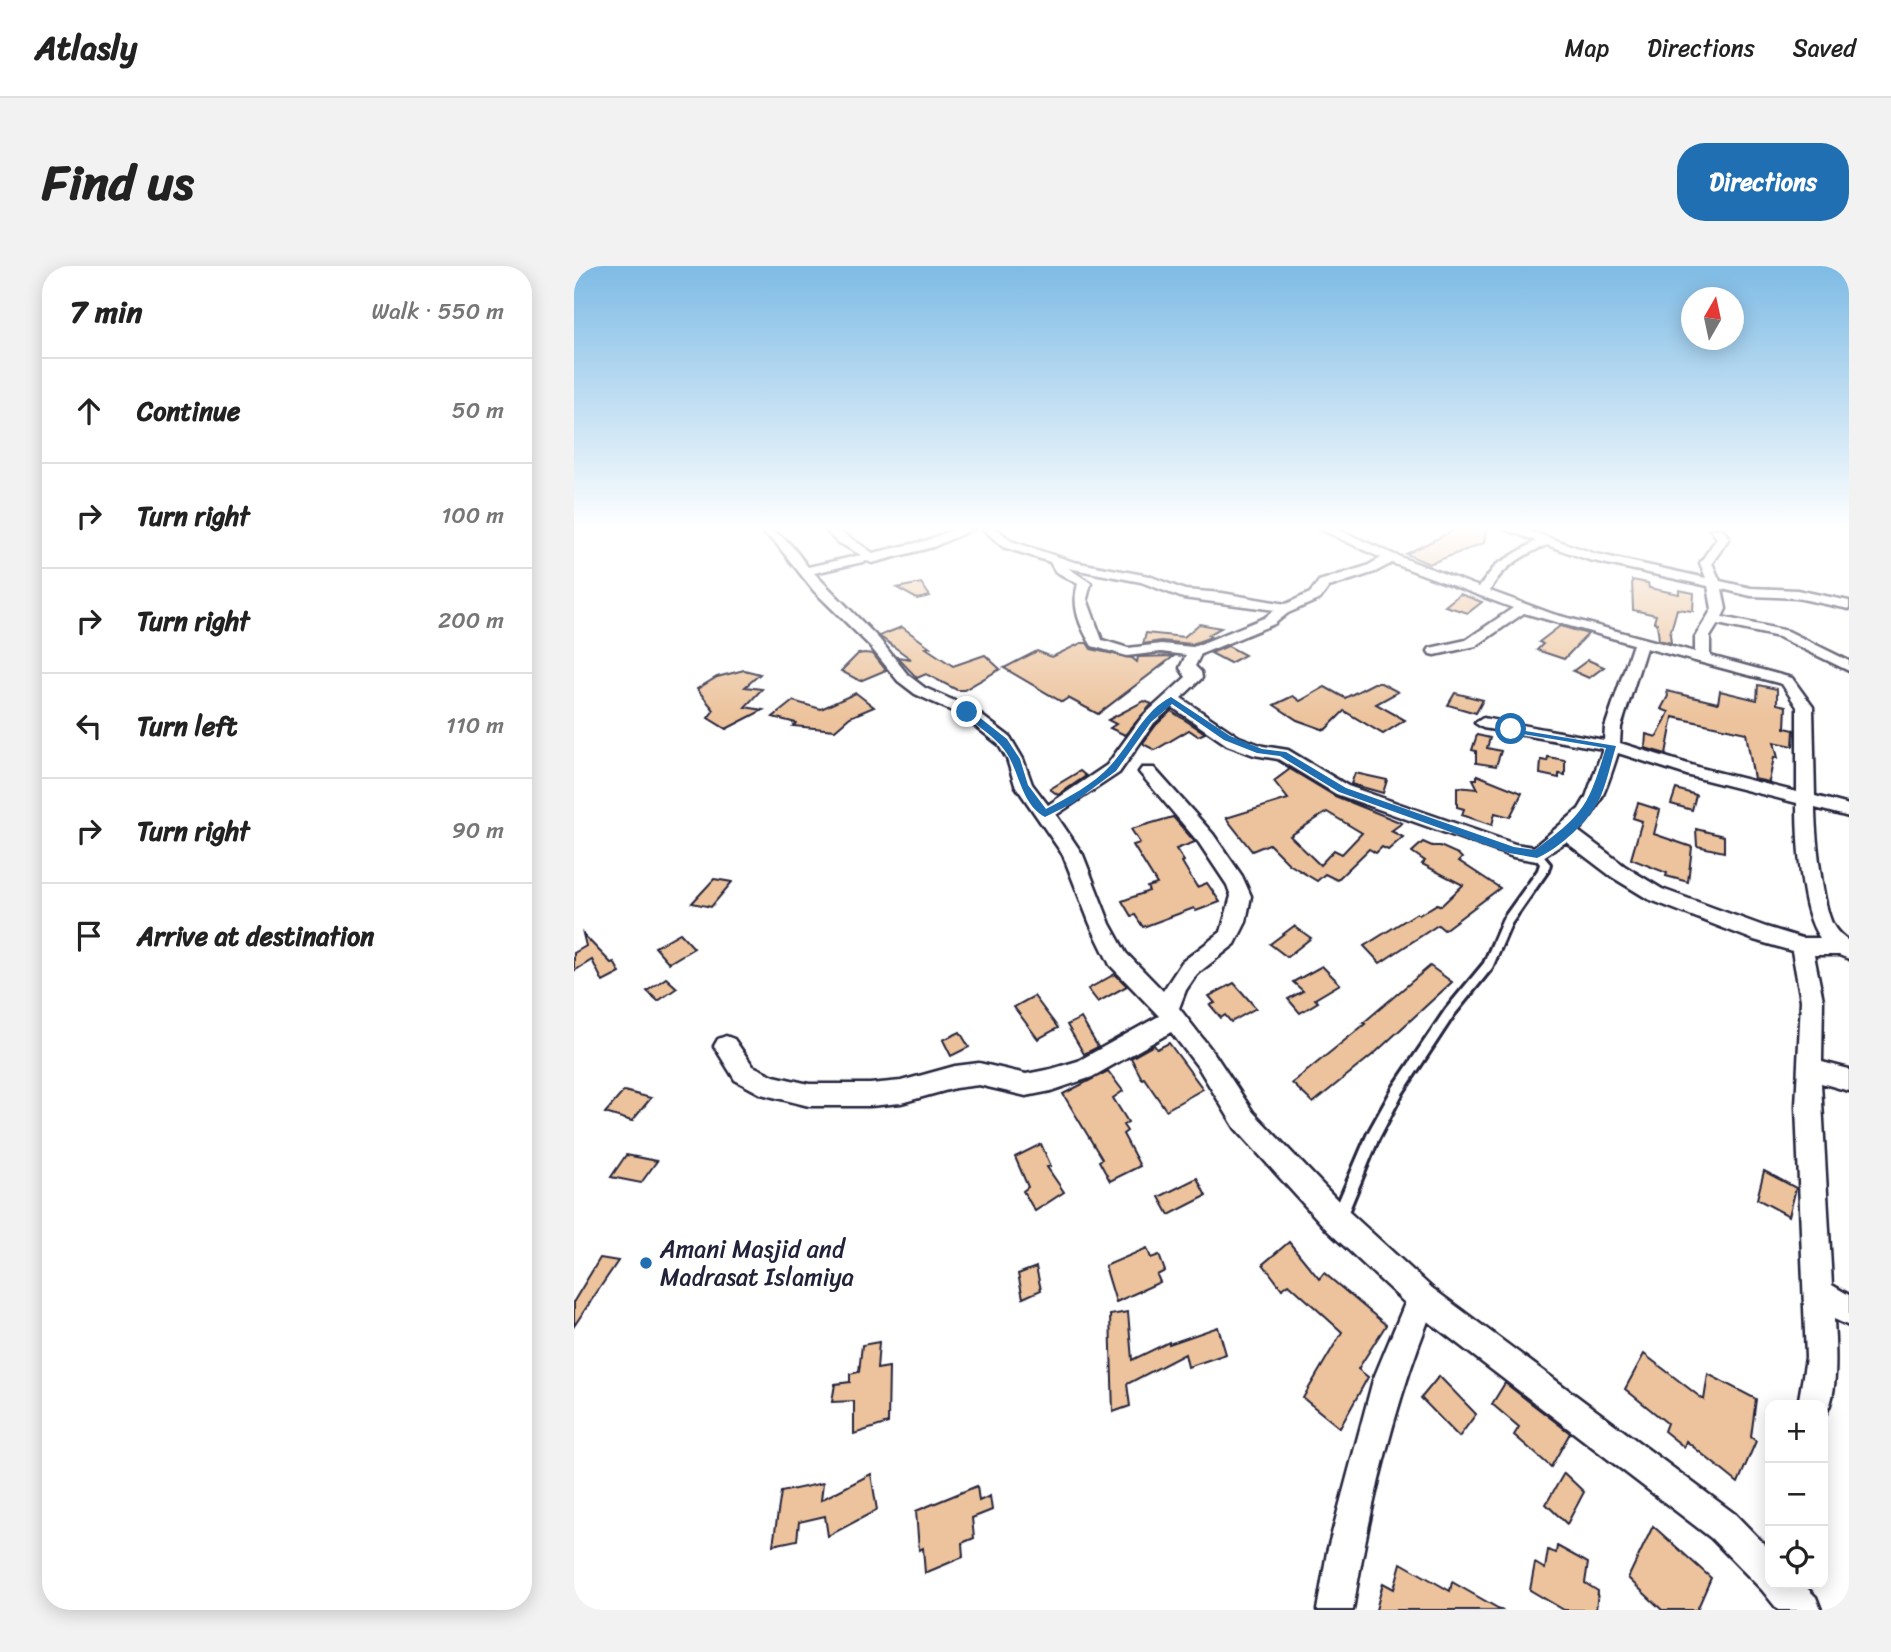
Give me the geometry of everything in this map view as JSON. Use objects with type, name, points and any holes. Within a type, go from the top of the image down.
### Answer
[{"type":"street","points":[[822,592],[874,642],[903,678],[920,691],[967,712],[1004,741],[1015,759],[1024,785],[1073,855],[1100,924],[1118,959],[1170,1014],[1206,1060],[1244,1121],[1338,1221],[1422,1298],[1723,1526],[1765,1569]]},
{"type":"street","points":[[1082,592],[1080,599],[1090,632],[1097,643],[1127,652],[1161,648],[1195,651],[1269,621],[1287,608],[1312,598],[1317,592]]},
{"type":"street","points":[[1177,592],[1287,608]]},
{"type":"street","points":[[1479,592],[1522,608],[1640,643],[1787,681],[1802,699],[1807,734],[1806,801],[1811,871],[1822,926],[1827,935],[1845,949]]},
{"type":"street","points":[[1704,659],[1701,652],[1702,634],[1719,609],[1716,592]]},
{"type":"street","points":[[1750,592],[1797,594],[1849,604]]},
{"type":"street","points":[[1435,651],[1471,643],[1522,608]]},
{"type":"street","points":[[1714,618],[1783,634],[1849,667]]},
{"type":"street","points":[[1171,699],[1227,738],[1260,751],[1282,754],[1342,790],[1513,850],[1537,854],[1566,832],[1585,813],[1595,798],[1612,746],[1613,727],[1640,643]]},
{"type":"street","points":[[1045,814],[1070,800],[1113,769],[1148,720],[1194,678],[1194,672],[1187,668],[1195,651]]},
{"type":"street","points":[[1483,723],[1612,746],[1849,811]]},
{"type":"street","points":[[726,1046],[744,1073],[770,1086],[809,1094],[870,1095],[901,1092],[955,1077],[979,1074],[1026,1085],[1084,1070],[1170,1014],[1175,984],[1202,956],[1226,940],[1241,899],[1235,882],[1203,834],[1183,807],[1148,772]]},
{"type":"street","points":[[1566,832],[1647,890],[1761,934],[1802,946],[1845,949]]},
{"type":"street","points":[[1802,946],[1812,1000],[1808,1106],[1821,1358],[1815,1400]]},
{"type":"street","points":[[1810,1069],[1849,1080]]},
{"type":"street","points":[[1818,1293],[1849,1311]]},
{"type":"street","points":[[1335,1610],[1345,1552],[1389,1380],[1422,1298]]},
{"type":"lane","points":[[1338,1221],[1373,1137],[1398,1090],[1450,1012],[1488,965],[1507,922],[1543,872],[1545,864],[1537,854]]},
{"type":"building","points":[[904,592],[927,592],[930,596],[917,599]]},
{"type":"building","points":[[1632,592],[1694,593],[1693,611],[1677,609],[1670,634],[1671,643],[1659,640],[1657,623],[1654,622],[1656,615],[1633,610]]},
{"type":"building","points":[[1460,594],[1482,602],[1468,613],[1445,606]]},
{"type":"building","points":[[1199,624],[1221,628],[1208,635],[1211,637],[1192,644],[1161,641],[1143,644],[1146,633],[1184,637]]},
{"type":"building","points":[[1560,626],[1588,634],[1564,659],[1537,650],[1543,644],[1539,642]]},
{"type":"building","points":[[902,627],[930,647],[926,648],[953,666],[985,655],[1000,669],[964,690],[957,690],[926,674],[917,678],[897,657],[911,659],[879,636]]},
{"type":"building","points":[[1081,643],[1087,643],[1091,649],[1132,658],[1137,662],[1138,657],[1174,656],[1098,714],[1068,698],[1062,702],[1004,668],[1037,651],[1052,657]]},
{"type":"building","points":[[1228,646],[1245,655],[1230,663],[1211,653]]},
{"type":"building","points":[[858,654],[873,654],[886,670],[860,681],[841,671]]},
{"type":"building","points":[[1588,660],[1604,667],[1589,678],[1573,671]]},
{"type":"building","points":[[744,670],[760,674],[745,687],[762,689],[745,707],[763,710],[726,729],[708,718],[714,710],[697,689],[717,677]]},
{"type":"building","points":[[1374,683],[1381,683],[1398,692],[1376,704],[1405,720],[1383,734],[1344,711],[1325,730],[1297,720],[1274,705],[1293,696],[1300,701],[1325,687],[1345,698]]},
{"type":"building","points":[[1758,685],[1777,689],[1777,704],[1786,706],[1785,728],[1794,730],[1793,746],[1774,742],[1778,758],[1774,757],[1769,782],[1754,779],[1746,733],[1673,717],[1666,754],[1645,748],[1646,734],[1657,737],[1669,712],[1661,709],[1668,696],[1667,691],[1718,703],[1720,691],[1757,700]]},
{"type":"building","points":[[856,693],[874,707],[850,717],[835,730],[793,726],[796,723],[773,717],[793,701],[821,709]]},
{"type":"building","points":[[1455,693],[1483,700],[1476,713],[1448,705]]},
{"type":"building","points":[[1144,701],[1152,704],[1125,735],[1110,728],[1116,724],[1108,720]]},
{"type":"building","points":[[1171,711],[1205,733],[1198,736],[1189,730],[1155,750],[1145,745],[1143,743],[1156,725]]},
{"type":"building","points":[[1477,735],[1490,738],[1487,748],[1501,751],[1496,766],[1476,763],[1476,751],[1472,750]]},
{"type":"building","points":[[1548,757],[1565,760],[1565,775],[1559,774],[1559,778],[1540,774],[1541,760],[1547,761]]},
{"type":"building","points":[[1290,769],[1335,796],[1402,823],[1391,831],[1403,837],[1388,850],[1382,847],[1376,853],[1369,849],[1337,880],[1325,874],[1317,881],[1289,864],[1269,844],[1252,851],[1226,818],[1288,799],[1274,781]],"holes":[[[1327,812],[1362,833],[1342,854],[1334,850],[1320,865],[1290,836]]]},
{"type":"building","points":[[1080,771],[1086,776],[1058,795],[1050,789]]},
{"type":"building","points":[[1355,773],[1387,780],[1383,793],[1351,784]]},
{"type":"building","points":[[1477,775],[1522,793],[1510,817],[1495,813],[1492,825],[1462,815],[1464,809],[1457,807],[1457,787],[1478,789],[1473,779],[1477,779]]},
{"type":"building","points":[[1676,789],[1696,795],[1692,810],[1671,804]]},
{"type":"building","points":[[1638,803],[1660,810],[1654,834],[1692,847],[1688,882],[1666,876],[1667,873],[1631,859],[1642,821],[1633,818]]},
{"type":"building","points":[[1173,817],[1195,842],[1176,849],[1184,861],[1182,862],[1197,887],[1207,883],[1220,902],[1196,911],[1194,908],[1143,927],[1135,915],[1131,916],[1122,901],[1149,891],[1147,887],[1157,884],[1133,845],[1140,843],[1131,829]]},
{"type":"building","points":[[1696,829],[1724,836],[1724,852],[1697,846]]},
{"type":"building","points":[[1423,842],[1458,854],[1462,858],[1459,861],[1500,888],[1444,930],[1438,925],[1380,963],[1364,946],[1417,913],[1419,915],[1437,904],[1441,906],[1463,885],[1422,864],[1425,861],[1412,852]]},
{"type":"building","points":[[714,879],[732,882],[711,907],[692,903]]},
{"type":"building","points":[[1294,926],[1311,938],[1287,957],[1270,944]]},
{"type":"building","points":[[680,933],[694,948],[669,963],[655,947]]},
{"type":"building","points":[[583,934],[611,963],[614,962],[620,973],[603,982],[592,960],[574,971],[574,953],[586,946]]},
{"type":"building","points":[[1322,966],[1340,984],[1315,999],[1318,1002],[1300,1013],[1288,999],[1303,991],[1293,982]]},
{"type":"building","points":[[1430,966],[1452,982],[1376,1052],[1313,1103],[1292,1083],[1365,1024],[1363,1023]]},
{"type":"building","points":[[1115,974],[1127,986],[1098,1002],[1088,989]]},
{"type":"building","points":[[666,978],[677,988],[658,1001],[647,991]]},
{"type":"building","points":[[1234,983],[1256,1008],[1231,1022],[1225,1015],[1221,1018],[1210,1005],[1215,1003],[1209,996]]},
{"type":"building","points":[[1034,996],[1058,1028],[1038,1039],[1014,1007]]},
{"type":"building","points":[[1081,1018],[1098,1047],[1084,1054],[1067,1025]]},
{"type":"building","points":[[960,1032],[969,1047],[951,1056],[943,1040]]},
{"type":"building","points":[[1169,1043],[1203,1089],[1166,1110],[1144,1078],[1142,1079],[1131,1058],[1154,1045],[1157,1049]]},
{"type":"building","points":[[1108,1071],[1123,1091],[1113,1098],[1128,1122],[1123,1125],[1127,1131],[1123,1134],[1140,1166],[1110,1181],[1099,1161],[1102,1159],[1063,1094]]},
{"type":"building","points":[[624,1091],[651,1098],[632,1121],[605,1113]]},
{"type":"building","points":[[1041,1144],[1051,1166],[1047,1167],[1064,1192],[1035,1211],[1023,1191],[1028,1187],[1015,1157]]},
{"type":"building","points":[[626,1155],[657,1161],[641,1183],[611,1177]]},
{"type":"building","points":[[1764,1171],[1796,1188],[1789,1216],[1757,1199]]},
{"type":"building","points":[[1197,1178],[1206,1196],[1169,1215],[1159,1197]]},
{"type":"building","points":[[1289,1242],[1319,1279],[1324,1273],[1386,1325],[1358,1369],[1368,1377],[1340,1428],[1303,1398],[1342,1332],[1289,1284],[1282,1289],[1263,1264]]},
{"type":"building","points":[[1147,1248],[1151,1258],[1159,1255],[1165,1271],[1157,1275],[1160,1282],[1116,1302],[1105,1266]]},
{"type":"building","points":[[600,1258],[618,1261],[574,1326],[574,1301]]},
{"type":"building","points":[[1036,1267],[1041,1290],[1023,1298],[1018,1274]]},
{"type":"building","points":[[1128,1312],[1132,1360],[1169,1342],[1218,1327],[1226,1354],[1188,1367],[1185,1354],[1127,1384],[1130,1406],[1113,1412],[1110,1315]]},
{"type":"building","points":[[879,1342],[877,1369],[889,1367],[888,1423],[854,1434],[854,1401],[832,1402],[835,1384],[850,1382],[850,1374],[859,1372],[862,1345]]},
{"type":"building","points":[[1644,1354],[1704,1400],[1708,1374],[1756,1399],[1751,1437],[1756,1441],[1738,1483],[1686,1441],[1684,1447],[1664,1431],[1667,1423],[1625,1389]]},
{"type":"building","points":[[1439,1376],[1476,1414],[1459,1437],[1421,1398]]},
{"type":"building","points":[[1505,1383],[1570,1433],[1551,1467],[1514,1435],[1519,1427],[1492,1404]]},
{"type":"building","points":[[1564,1473],[1584,1492],[1567,1524],[1546,1504]]},
{"type":"building","points":[[871,1474],[877,1510],[828,1536],[825,1516],[799,1522],[797,1540],[773,1545],[781,1492],[823,1483],[821,1500]]},
{"type":"building","points":[[977,1486],[979,1501],[990,1496],[992,1510],[972,1518],[974,1538],[962,1543],[963,1557],[925,1573],[923,1548],[919,1550],[916,1511]]},
{"type":"building","points":[[1653,1526],[1711,1578],[1697,1610],[1662,1610],[1628,1578]]},
{"type":"building","points":[[1557,1546],[1588,1563],[1585,1583],[1598,1591],[1596,1610],[1564,1610],[1530,1590],[1535,1563],[1545,1569],[1548,1550],[1556,1553]]},
{"type":"building","points":[[1401,1563],[1450,1591],[1452,1582],[1501,1610],[1376,1610],[1383,1583],[1394,1589]]},
{"type":"place","name":"Amani Masjid and Madrasat Islamiya","points":[[646,1263]]},
{"type":"route","points":[[967,712],[1004,741],[1015,759],[1024,785],[1045,814],[1070,800],[1122,761],[1134,738],[1148,720],[1171,699],[1227,738],[1260,751],[1278,752],[1310,768],[1342,790],[1513,850],[1537,854],[1566,832],[1585,813],[1595,798],[1612,746],[1511,729]]}]
